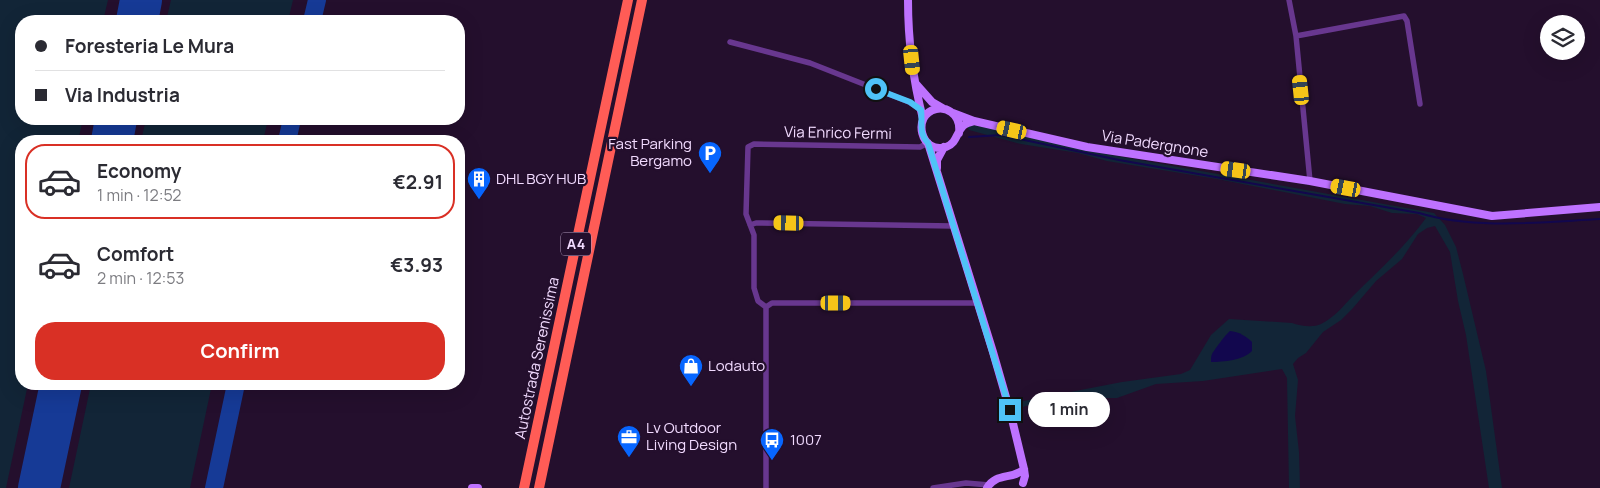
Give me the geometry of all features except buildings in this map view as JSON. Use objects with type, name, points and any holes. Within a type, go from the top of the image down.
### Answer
[{"type":"highway","name":"Autostrada Serenissima","points":[[524,488],[628,0]]},
{"type":"highway","name":"Autostrada Serenissima","points":[[539,488],[642,0]]},
{"type":"street","points":[[908,0],[908,25],[915,85],[923,120],[921,132],[928,143],[1010,410],[1024,469],[1024,485]]},
{"type":"street","points":[[1289,0],[1296,36],[1310,182]]},
{"type":"street","points":[[1296,36],[1404,16],[1407,21],[1420,104]]},
{"type":"street","points":[[730,42],[810,63],[920,106],[932,102]]},
{"type":"street","points":[[910,102],[915,85]]},
{"type":"street","name":"Via Padergnone","points":[[915,85],[932,102],[974,121],[1087,147],[1310,182],[1492,216],[1600,207]]},
{"type":"street","points":[[923,120],[932,111],[949,111],[959,124],[959,133]]},
{"type":"street","points":[[928,143],[935,147],[944,147],[955,141],[963,126],[974,121]]},
{"type":"street","name":"Via Enrico Fermi","points":[[750,225],[746,214],[748,147],[754,144],[920,147],[928,143]]},
{"type":"street","points":[[936,173],[937,160],[944,147]]},
{"type":"street","points":[[766,307],[758,301],[754,288],[754,235],[750,225],[756,223],[953,226]]},
{"type":"street","points":[[766,307],[772,303],[977,303]]},
{"type":"street","points":[[766,307],[766,487]]},
{"type":"street","points":[[933,488],[966,483],[988,486],[997,478],[1016,475],[1024,469]]},
{"type":"street","points":[[1008,476],[1016,478],[1024,485]]},
{"type":"street","points":[[472,488],[478,488]]},
{"type":"shaded area","points":[[0,0],[108,0],[104,15],[15,15],[15,125],[82,125],[79,135],[15,135],[15,390],[27,390],[6,488],[0,488]]},
{"type":"shaded area","points":[[171,0],[293,0],[289,15],[167,15]]},
{"type":"shaded area","points":[[145,125],[267,125],[264,135],[142,135]]},
{"type":"shaded area","points":[[966,125],[1106,154],[1434,213],[1445,225],[1456,247],[1463,274],[1486,371],[1502,488],[1489,488],[1466,335],[1450,252],[1435,226],[1427,228],[1418,234],[1402,259],[1376,281],[1341,320],[1323,332],[1306,353],[1293,364],[1298,380],[1295,416],[1300,488],[1289,488],[1287,378],[1282,369],[1203,381],[1156,384],[1117,398],[1082,398],[1025,406],[1016,412],[1013,403],[1122,382],[1181,374],[1190,370],[1211,335],[1229,319],[1292,323],[1306,326],[1321,324],[1338,311],[1391,258],[1426,218],[1417,214],[1392,213],[1370,206],[1345,204],[1217,179],[1107,161],[1078,153],[1021,144],[969,130]]},
{"type":"shaded area","points":[[1230,331],[1239,333],[1250,340],[1252,342],[1252,351],[1244,357],[1211,362],[1213,352]]},
{"type":"shaded area","points":[[90,390],[211,390],[190,488],[69,488]]},
{"type":"waterway","points":[[969,137],[1001,135],[1119,160],[1463,222],[1532,223],[1600,219]]},
{"type":"taxiway","points":[[313,15],[317,0]]},
{"type":"taxiway","points":[[288,135],[291,125]]},
{"type":"taxiway","points":[[214,488],[235,390]]},
{"type":"runway","points":[[138,15],[141,0]]},
{"type":"runway","points":[[113,135],[115,125]]},
{"type":"runway","points":[[39,488],[60,390]]},
{"type":"place","name":"Fast Parking Bergamo","points":[[710,174]]},
{"type":"place","name":"DHL BGY HUB","points":[[479,200]]},
{"type":"place","name":"Lodauto","points":[[691,387]]},
{"type":"place","name":"Lv Outdoor Living Design","points":[[629,458]]},
{"type":"place","name":"1007","points":[[772,461]]},
{"type":"route","points":[[876,89],[910,102],[921,110],[923,120],[921,124],[922,136],[928,143],[1010,410]]}]
